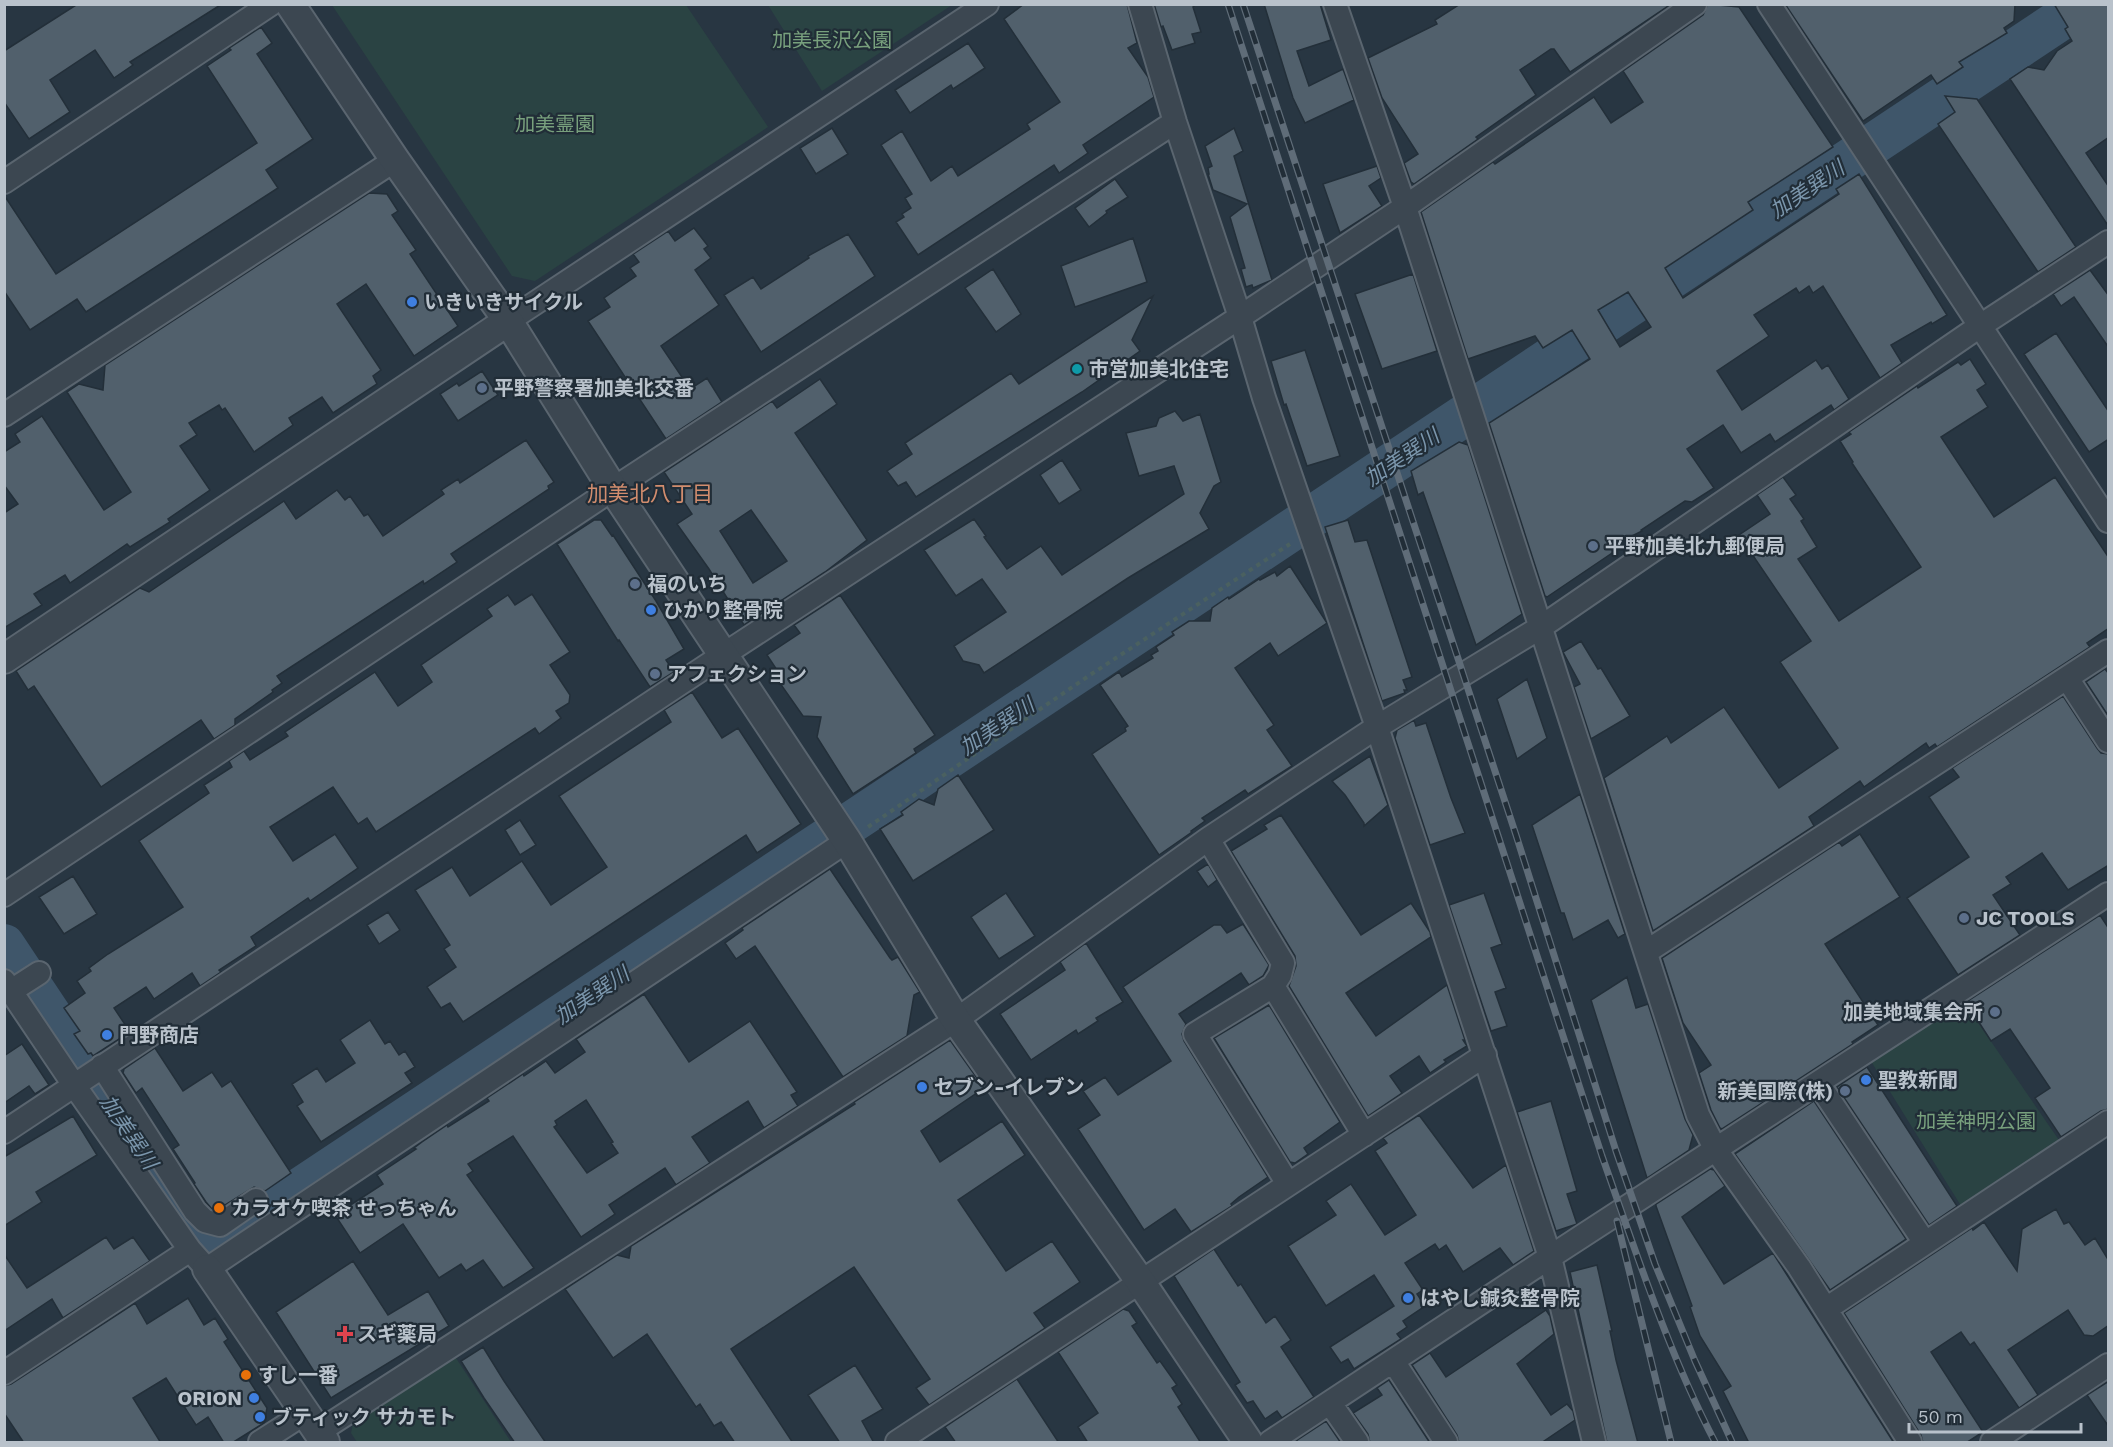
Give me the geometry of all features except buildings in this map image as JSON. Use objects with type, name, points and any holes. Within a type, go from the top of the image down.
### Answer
[{"type":"street","points":[[4,182],[271,4]]},
{"type":"street","points":[[290,4],[395,160],[508,321],[613,489],[842,833],[956,1020],[1140,1281],[1248,1443]]},
{"type":"street","points":[[4,659],[508,321],[987,4]]},
{"type":"street","points":[[1140,4],[1175,122],[1240,317],[1264,398],[1377,727],[1550,1257],[1594,1443]]},
{"type":"street","points":[[4,1132],[723,655],[1240,317],[1404,207],[1695,4]]},
{"type":"street","points":[[1769,4],[2109,521]]},
{"type":"street","points":[[1340,7],[1698,1115],[1716,1150],[1799,1268],[1910,1443]]},
{"type":"street","points":[[4,895],[613,489],[1175,122]]},
{"type":"street","points":[[4,415],[395,160]]},
{"type":"street","points":[[260,1443],[316,1429],[956,1020],[1208,839],[1377,727],[1540,627],[1980,326],[2109,242]]},
{"type":"street","points":[[1646,952],[2109,651]]},
{"type":"street","points":[[2067,678],[2109,741]]},
{"type":"street","points":[[4,1373],[198,1260],[842,833]]},
{"type":"street","points":[[1208,839],[1283,963],[1273,986],[1195,1034],[1288,1184]]},
{"type":"street","points":[[1270,1443],[1550,1257],[2107,899]]},
{"type":"street","points":[[21,981],[89,1075],[161,1182],[184,1218],[198,1260],[316,1429]]},
{"type":"street","points":[[1273,986],[1364,1135]]},
{"type":"street","points":[[897,1443],[1485,1055]]},
{"type":"street","points":[[89,1075],[184,1218],[220,1225],[256,1200]]},
{"type":"street","points":[[1818,1083],[1925,1243]]},
{"type":"street","points":[[1826,1309],[2109,1122]]},
{"type":"street","points":[[1393,1361],[1446,1443]]},
{"type":"street","points":[[1992,1443],[2109,1365]]},
{"type":"street","points":[[1330,1403],[1357,1443]]},
{"type":"path","points":[[842,833],[1090,675],[1308,524]]},
{"type":"green space","name":"加美霊園","points":[[332,5],[686,5],[768,127],[535,281],[512,276]]},
{"type":"green space","name":"加美長沢公園","points":[[768,5],[952,5],[822,91]]},
{"type":"green space","name":"加美神明公園","points":[[1961,998],[2061,1143],[1963,1209],[1869,1058]]},
{"type":"green space","points":[[456,1358],[511,1442],[357,1442],[351,1433],[353,1424]]},
{"type":"waterway","name":"加美巽川","points":[[4,945],[198,1237],[221,1241],[2084,4]]},
{"type":"railway","points":[[1228,4],[1602,1156],[1640,1265],[1682,1373],[1715,1442]]},
{"type":"railway","points":[[1243,4],[1516,835],[1616,1151],[1655,1264],[1732,1442]]},
{"type":"railway","points":[[1617,1221],[1671,1442]]},
{"type":"place","name":"いきいきサイクル","points":[[412,302]]},
{"type":"place","name":"市営加美北住宅","points":[[1077,369]]},
{"type":"place","name":"平野警察署加美北交番","points":[[482,388]]},
{"type":"place","name":"平野加美北九郵便局","points":[[1593,546]]},
{"type":"place","name":"福のいち","points":[[635,584]]},
{"type":"place","name":"ひかり整骨院","points":[[651,610]]},
{"type":"place","name":"アフェクション","points":[[655,674]]},
{"type":"place","name":"JC TOOLS","points":[[1964,918]]},
{"type":"place","name":"加美地域集会所","points":[[1995,1012]]},
{"type":"place","name":"門野商店","points":[[107,1035]]},
{"type":"place","name":"聖教新聞","points":[[1866,1080]]},
{"type":"place","name":"セブン-イレブン","points":[[922,1087]]},
{"type":"place","name":"新美国際(株)","points":[[1845,1091]]},
{"type":"place","name":"カラオケ喫茶 せっちゃん","points":[[219,1208]]},
{"type":"place","name":"はやし鍼灸整骨院","points":[[1408,1298]]},
{"type":"place","name":"スギ薬局","points":[[345,1334]]},
{"type":"place","name":"すし一番","points":[[246,1375]]},
{"type":"place","name":"ORION","points":[[254,1398]]},
{"type":"place","name":"ブティック サカモト","points":[[260,1417]]},
{"type":"district","name":"加美北八丁目","points":[[650,493]]}]
